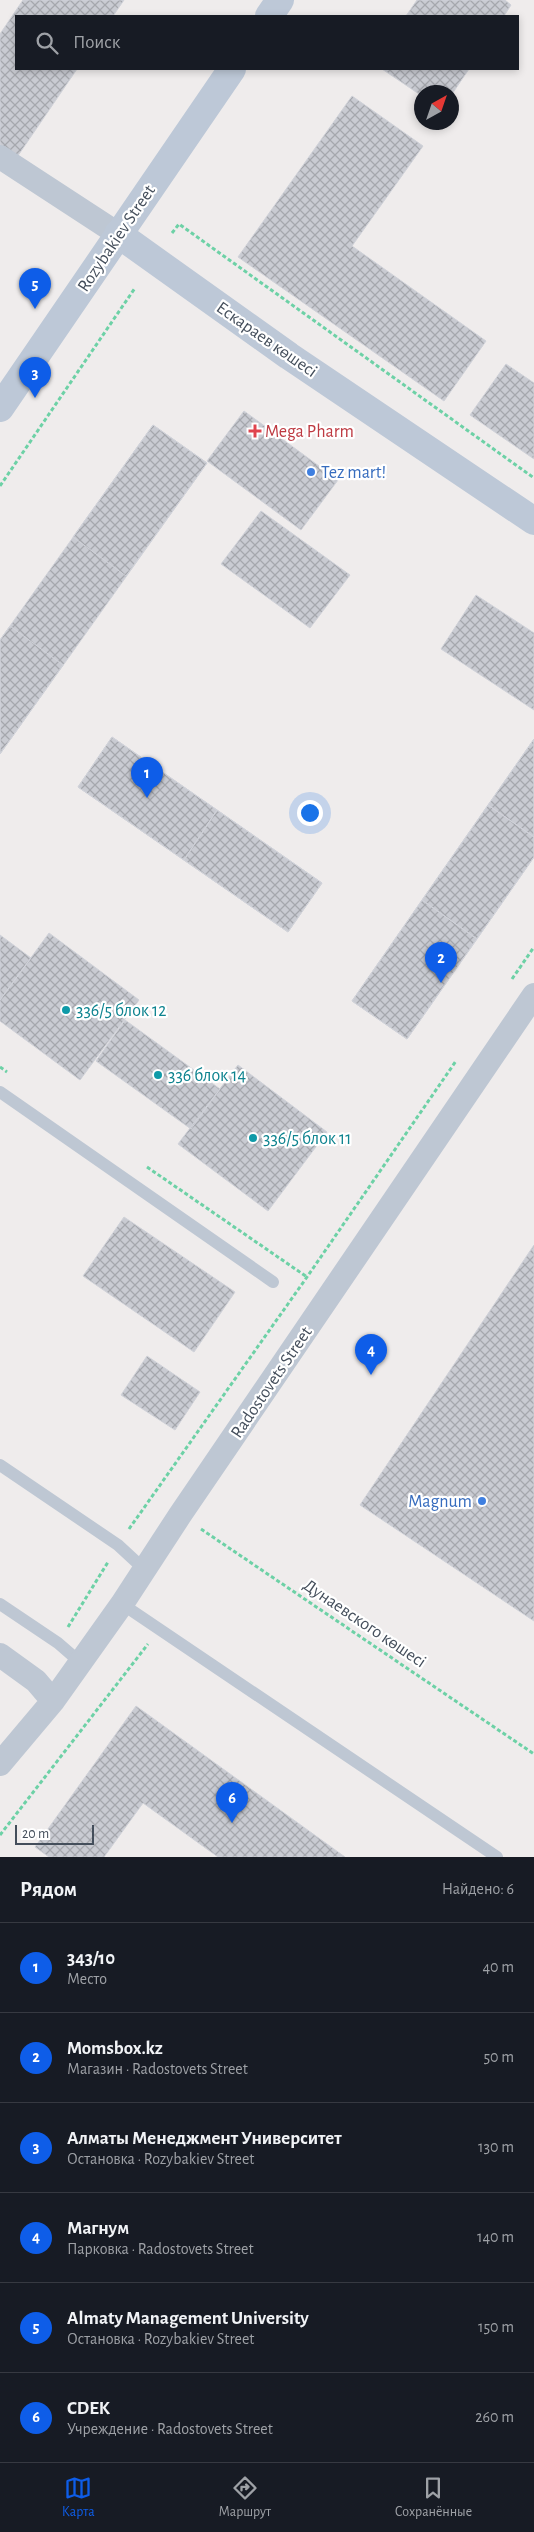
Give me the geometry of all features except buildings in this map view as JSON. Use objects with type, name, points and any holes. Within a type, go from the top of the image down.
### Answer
[{"type":"street","points":[[270,15],[280,0]]},
{"type":"street","name":"Rozybakiev Street","points":[[0,408],[231,70]]},
{"type":"street","name":"Ескараев көшесі","points":[[0,157],[118,234],[289,356],[534,521]]},
{"type":"street","name":"Radostovets Street","points":[[0,1764],[53,1701],[146,1570],[180,1515],[534,995]]},
{"type":"street","points":[[0,1655],[36,1681],[53,1701]]},
{"type":"lane","points":[[0,1092],[273,1282]]},
{"type":"lane","points":[[0,1465],[118,1545],[146,1570]]},
{"type":"lane","points":[[0,1604],[58,1643],[81,1663]]},
{"type":"lane","points":[[122,1604],[497,1857]]},
{"type":"path","points":[[172,233],[178,224],[534,478]]},
{"type":"path","points":[[0,486],[134,288]]},
{"type":"path","points":[[506,987],[534,947]]},
{"type":"path","points":[[58,1643],[118,1545],[307,1277],[456,1060]]},
{"type":"path","points":[[0,1067],[8,1073]]},
{"type":"path","points":[[146,1166],[307,1277]]},
{"type":"path","name":"Дунаевского көшесі","points":[[180,1515],[534,1754]]},
{"type":"path","points":[[0,1835],[160,1629]]},
{"type":"place","name":"Almaty Management University","points":[[35,309]]},
{"type":"place","name":"Алматы Менеджмент Университет","points":[[35,398]]},
{"type":"place","name":"Mega Pharm","points":[[255,431]]},
{"type":"place","name":"Tez mart!","points":[[311,472]]},
{"type":"place","name":"343/10","points":[[147,798]]},
{"type":"place","name":"Momsbox.kz","points":[[441,983]]},
{"type":"place","name":"336/5 блок 12","points":[[66,1010]]},
{"type":"place","name":"336 блок 14","points":[[158,1075]]},
{"type":"place","name":"336/5 блок 11","points":[[253,1138]]},
{"type":"place","name":"Магнум","points":[[371,1375]]},
{"type":"place","name":"Magnum","points":[[482,1501]]},
{"type":"place","name":"CDEK","points":[[232,1823]]}]
